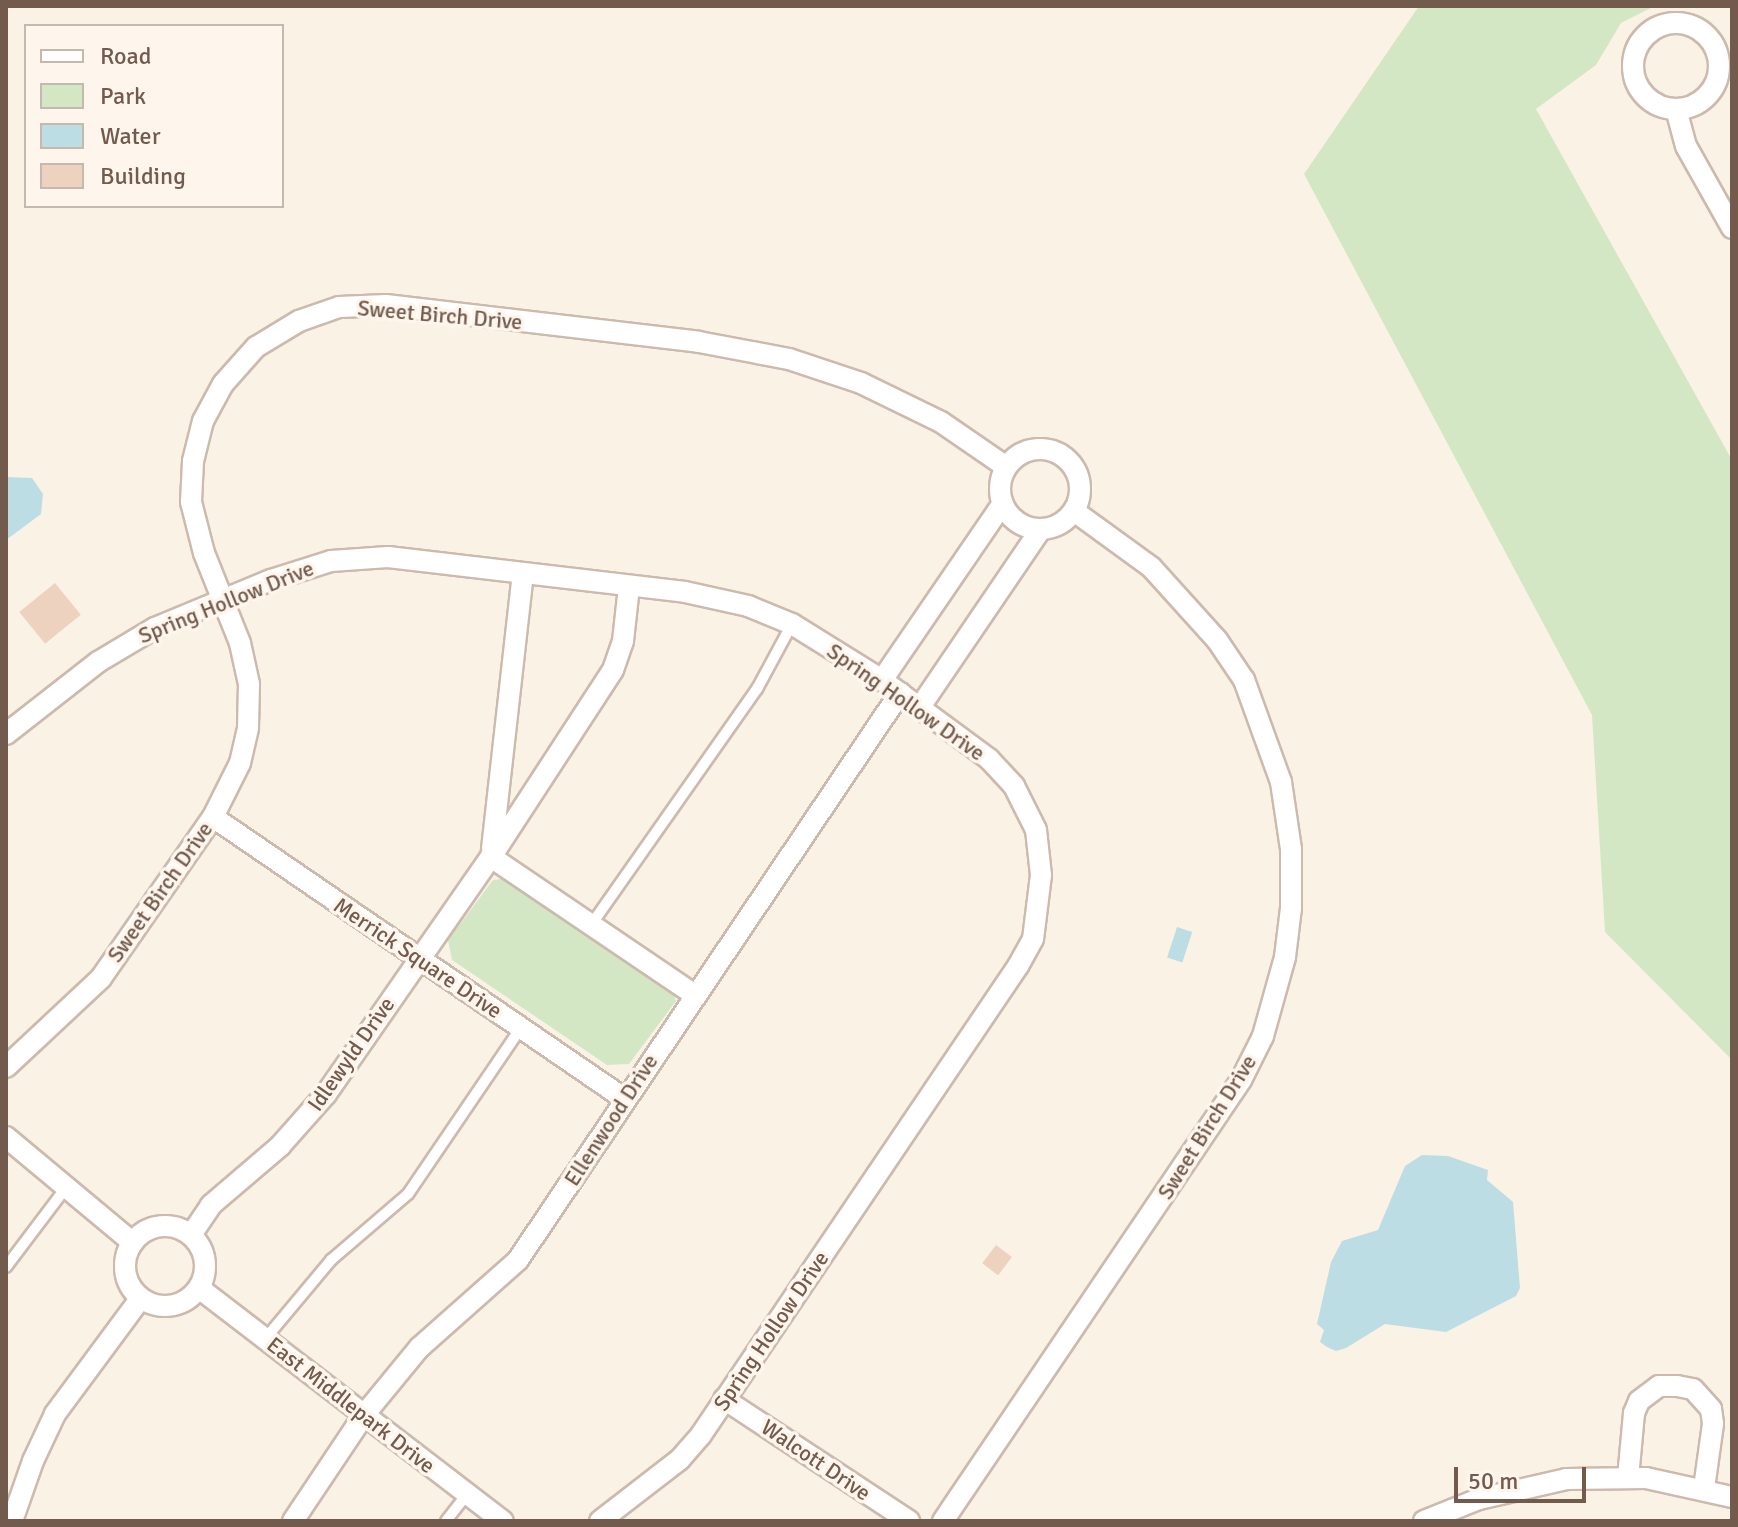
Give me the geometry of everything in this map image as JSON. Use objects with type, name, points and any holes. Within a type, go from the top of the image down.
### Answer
[{"type":"street","points":[[1671,23],[1699,29],[1709,38],[1719,58],[1717,79],[1708,95],[1693,105],[1676,109],[1654,103],[1640,90],[1633,72],[1634,54],[1642,39],[1654,29],[1671,23]]},
{"type":"street","points":[[1676,109],[1686,146],[1732,228]]},
{"type":"street","name":"Sweet Birch Drive","points":[[6,1067],[101,978],[213,817],[240,763],[248,727],[249,684],[240,643],[204,553],[191,502],[193,461],[203,421],[223,384],[256,347],[299,321],[339,307],[386,305],[699,342],[789,359],[861,383],[941,422],[1005,466]]},
{"type":"street","points":[[1029,450],[1049,450],[1066,458],[1078,474],[1081,493],[1074,511],[1060,524],[1041,529],[1022,525],[1007,513],[1000,495],[1005,466],[1029,450]]},
{"type":"street","points":[[882,680],[1003,503]]},
{"type":"street","name":"Sweet Birch Drive","points":[[943,1521],[1241,1080],[1263,1036],[1285,957],[1291,908],[1291,849],[1281,782],[1244,680],[1217,640],[1151,567],[1074,511]]},
{"type":"street","points":[[920,707],[1041,529]]},
{"type":"street","name":"Spring Hollow Drive","points":[[6,734],[125,643],[222,599],[331,561],[388,557],[685,592],[748,606],[792,624],[882,680],[989,759],[1014,786],[1036,830],[1041,875],[1033,939],[1018,966],[724,1399],[679,1460],[600,1521]]},
{"type":"street","name":"Idlewyld Drive","points":[[491,857],[523,574]]},
{"type":"street","name":"Idlewyld Drive","points":[[191,1235],[211,1205],[280,1146],[326,1094],[491,857],[613,670],[623,641],[629,587]]},
{"type":"street","name":"Ellenwood Drive","points":[[293,1521],[304,1499],[364,1415],[419,1348],[518,1260],[624,1098],[900,693]]},
{"type":"street","name":"Merrick Square Drive","points":[[213,817],[624,1098]]},
{"type":"street","points":[[491,857],[695,995]]},
{"type":"street","points":[[6,1137],[133,1243]]},
{"type":"street","points":[[174,1226],[191,1235],[202,1250],[204,1260],[205,1270],[199,1288],[185,1301],[166,1306],[140,1299],[130,1286],[125,1272],[127,1253],[133,1243],[154,1227],[174,1226]]},
{"type":"street","name":"East Middlepark Drive","points":[[199,1288],[503,1521]]},
{"type":"street","points":[[12,1521],[33,1461],[55,1414],[140,1299]]},
{"type":"street","points":[[1628,1478],[1634,1413],[1639,1401],[1659,1386],[1677,1386],[1693,1389],[1711,1409],[1713,1424],[1704,1488]]},
{"type":"street","name":"Walcott Drive","points":[[724,1399],[909,1521]]},
{"type":"street","points":[[1424,1521],[1479,1499],[1566,1479],[1628,1478],[1704,1488],[1732,1497]]},
{"type":"lane","points":[[591,925],[757,689],[792,624]]},
{"type":"lane","points":[[265,1339],[331,1260],[408,1194],[521,1028]]},
{"type":"lane","points":[[6,1267],[65,1189]]},
{"type":"lane","points":[[446,1521],[467,1494]]},
{"type":"green space","points":[[1419,6],[1655,6],[1621,23],[1596,65],[1536,109],[1732,460],[1732,1060],[1605,932],[1592,715],[1304,174]]},
{"type":"green space","points":[[510,878],[669,982],[676,1001],[629,1064],[607,1065],[452,960],[448,940],[493,880]]},
{"type":"water","points":[[6,477],[32,478],[43,494],[41,514],[6,540]]},
{"type":"water","points":[[1177,927],[1192,932],[1182,962],[1167,957]]},
{"type":"water","points":[[1422,1155],[1448,1156],[1488,1170],[1487,1180],[1513,1202],[1520,1288],[1516,1296],[1446,1332],[1385,1324],[1346,1348],[1336,1351],[1327,1347],[1320,1342],[1324,1330],[1317,1324],[1331,1262],[1342,1241],[1378,1230],[1405,1166]]},
{"type":"building","points":[[55,583],[81,615],[45,644],[19,612]]},
{"type":"building","points":[[996,1245],[1012,1257],[998,1275],[982,1263]]}]
